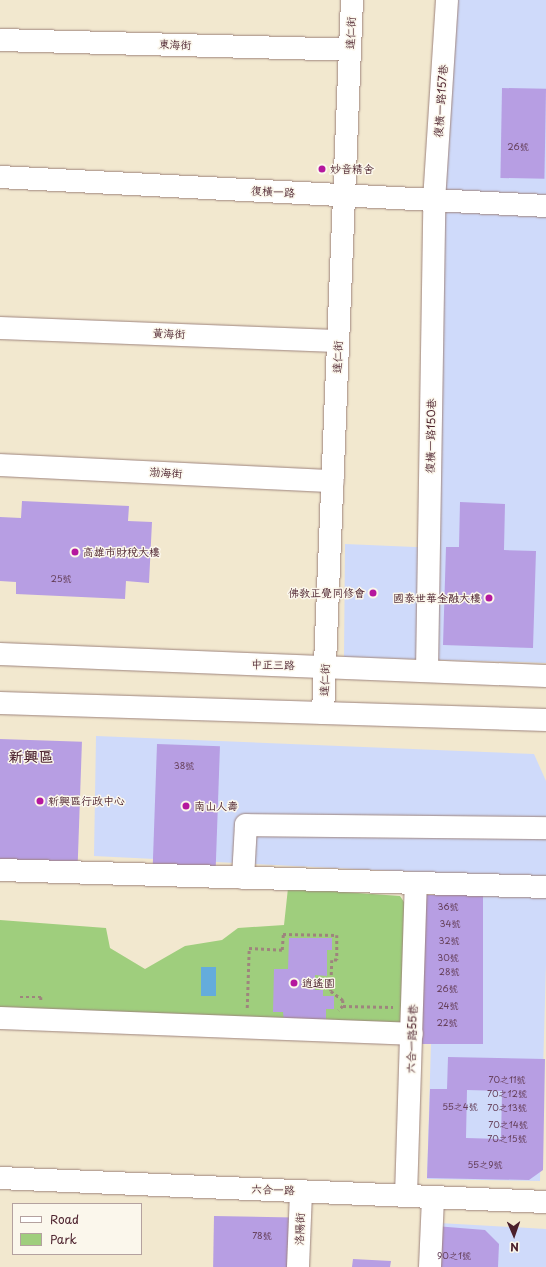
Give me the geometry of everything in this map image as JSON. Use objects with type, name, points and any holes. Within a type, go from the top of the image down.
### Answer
[{"type":"street","name":"達仁街","points":[[323,713],[352,0]]},
{"type":"street","name":"復橫一路157巷","points":[[434,201],[447,0]]},
{"type":"street","name":"東海街","points":[[0,40],[350,50]]},
{"type":"street","name":"復橫一路","points":[[0,177],[546,206]]},
{"type":"street","name":"復橫一路150巷","points":[[427,671],[434,201]]},
{"type":"street","name":"黃海街","points":[[0,328],[338,341]]},
{"type":"street","name":"渤海街","points":[[0,465],[333,481]]},
{"type":"street","name":"中正三路","points":[[0,654],[546,676]]},
{"type":"street","points":[[0,703],[546,720]]},
{"type":"street","points":[[243,878],[246,825],[546,828]]},
{"type":"street","points":[[0,870],[546,887]]},
{"type":"street","name":"六合一路55巷","points":[[406,1196],[416,883]]},
{"type":"street","points":[[0,1018],[412,1034]]},
{"type":"street","name":"六合一路","points":[[0,1178],[546,1202]]},
{"type":"street","name":"洛陽街","points":[[298,1267],[301,1191]]},
{"type":"street","points":[[430,1267],[433,1197]]},
{"type":"path","points":[[239,1010],[247,1011],[249,948],[282,950],[282,934],[337,935],[337,960],[332,960],[331,991],[343,1000],[343,1006]]},
{"type":"path","points":[[14,996],[41,997],[41,1006]]},
{"type":"path","points":[[333,1013],[343,1006],[413,1008]]},
{"type":"shaded area","points":[[456,0],[546,0],[546,663],[344,657],[345,544],[438,548],[444,184]]},
{"type":"shaded area","points":[[96,736],[534,754],[546,781],[546,964],[540,1181],[427,1179],[436,873],[94,856]]},
{"type":"shaded area","points":[[439,1223],[546,1229],[546,1267],[437,1267]]},
{"type":"green space","name":"逍遙園","points":[[288,888],[400,896],[406,905],[400,1026],[0,1007],[0,920],[106,928],[110,948],[145,969],[185,946],[222,940],[238,928],[284,925]]},
{"type":"water","points":[[201,967],[216,967],[216,996],[201,996]]},
{"type":"building","points":[[502,88],[546,89],[544,179],[500,178]]},
{"type":"building","name":"高雄市財稅大樓","points":[[22,501],[129,506],[128,521],[152,522],[149,583],[126,581],[125,599],[16,594],[16,582],[0,581],[0,517],[21,518]]},
{"type":"building","name":"國泰世華金融大樓","points":[[460,502],[505,504],[504,550],[536,551],[533,648],[443,645],[446,547],[459,547]]},
{"type":"building","name":"新興區行政中心","points":[[0,739],[82,742],[78,864],[0,861]]},
{"type":"building","name":"南山人壽","points":[[157,744],[220,746],[216,869],[153,867]]},
{"type":"building","points":[[422,895],[483,895],[483,1044],[422,1044]]},
{"type":"building","name":"逍遙園","points":[[289,938],[332,938],[332,950],[327,950],[327,976],[315,975],[315,990],[323,990],[323,996],[334,996],[334,1009],[326,1009],[326,1022],[284,1022],[283,1012],[273,1012],[274,969],[288,969]]},
{"type":"building","points":[[448,1057],[545,1059],[543,1170],[529,1180],[427,1178],[430,1089],[447,1089]],"holes":[[[467,1090],[502,1091],[501,1139],[466,1138]]]},
{"type":"building","points":[[214,1216],[293,1217],[292,1267],[213,1267]]},
{"type":"building","points":[[435,1226],[485,1230],[499,1244],[498,1267],[433,1267]]},
{"type":"building","points":[[353,1259],[391,1261],[390,1267],[352,1267]]},
{"type":"place","name":"妙音精舍","points":[[322,169]]},
{"type":"place","name":"高雄市財稅大樓","points":[[75,552]]},
{"type":"place","name":"佛教正覺同修會","points":[[373,593]]},
{"type":"place","name":"國泰世華金融大樓","points":[[489,598]]},
{"type":"place","name":"新興區行政中心","points":[[40,801]]},
{"type":"place","name":"南山人壽","points":[[186,806]]},
{"type":"place","name":"逍遙園","points":[[294,983]]},
{"type":"district","name":"新興區","points":[[31,756]]}]
